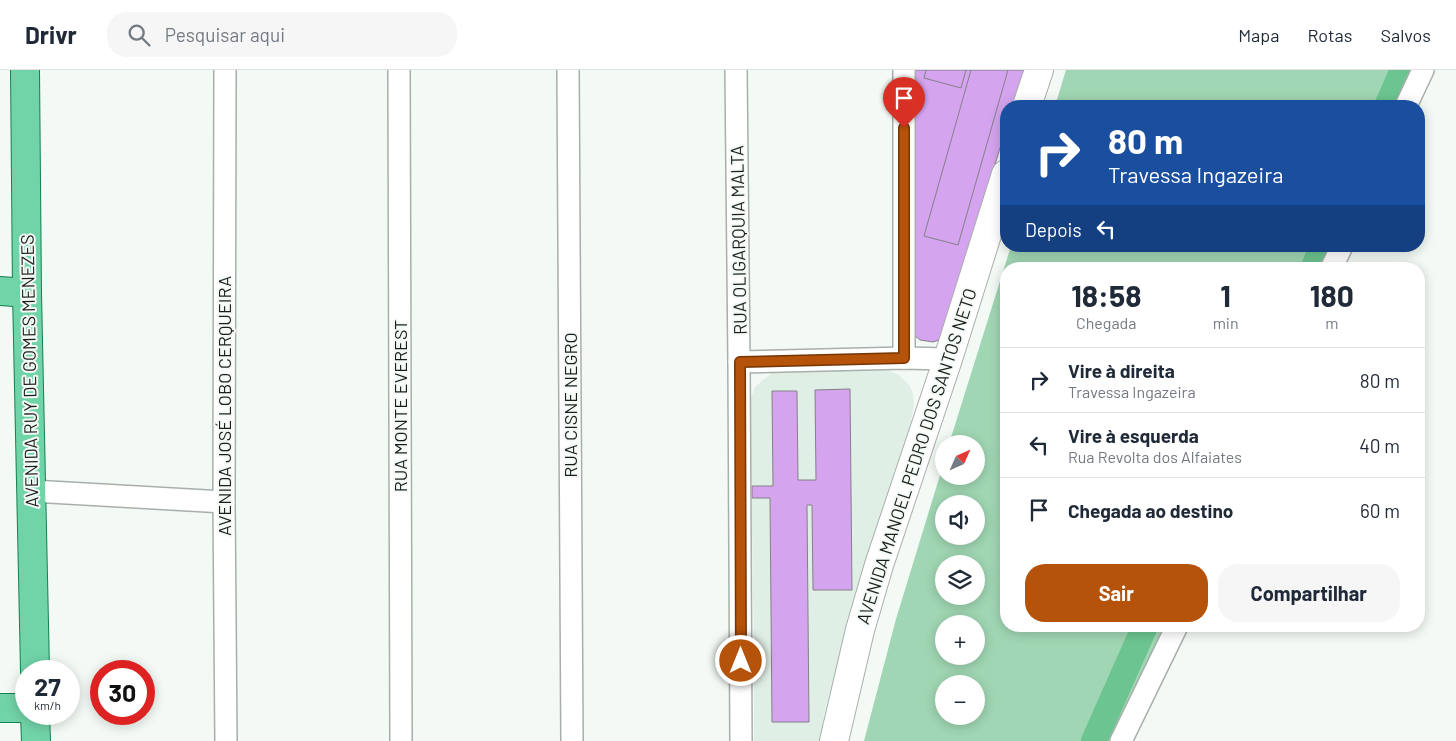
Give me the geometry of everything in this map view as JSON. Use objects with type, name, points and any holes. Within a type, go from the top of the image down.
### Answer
[{"type":"main road","name":"AVENIDA RUY DE GOMES MENEZES","points":[[25,70],[27,293],[35,660]]},
{"type":"main road","points":[[0,291],[27,293]]},
{"type":"main road","points":[[0,708],[15,708]]},
{"type":"main road","points":[[35,725],[36,741]]},
{"type":"street","name":"AVENIDA JOSÉ LOBO CERQUEIRA","points":[[225,70],[224,502],[226,741]]},
{"type":"street","name":"RUA MONTE EVEREST","points":[[398,70],[401,741]]},
{"type":"street","name":"RUA CISNE NEGRO","points":[[568,70],[572,741]]},
{"type":"street","name":"RUA OLIGARQUIA MALTA","points":[[736,70],[740,362],[741,741]]},
{"type":"street","points":[[904,70],[904,358]]},
{"type":"street","points":[[1029,100],[1039,70]]},
{"type":"street","points":[[1409,100],[1423,70]]},
{"type":"street","name":"AVENIDA MANOEL PEDRO DOS SANTOS NETO","points":[[834,741],[860,630],[878,565],[948,359],[1000,193]]},
{"type":"street","points":[[740,362],[904,358],[948,359]]},
{"type":"street","points":[[32,490],[224,502]]},
{"type":"street","points":[[1121,741],[1174,632]]},
{"type":"shaded area","points":[[883,368],[899,375],[909,385],[913,393],[914,402],[911,422],[844,642],[826,706],[819,741],[754,741],[750,401],[755,387],[775,371]]},
{"type":"green space","points":[[1066,70],[1412,70],[1398,100],[1057,100]]},
{"type":"green space","points":[[1009,252],[1329,252],[1325,262],[1006,262]]},
{"type":"green space","points":[[1000,281],[1000,632],[1163,632],[1109,741],[864,741],[896,619],[937,485],[985,485],[985,435],[952,435]]},
{"type":"building","points":[[915,70],[1025,70],[1015,100],[1000,100],[1000,148],[942,335],[939,340],[933,342],[920,340],[913,334],[910,326]]},
{"type":"building","points":[[926,70],[966,70],[961,88],[924,78]]},
{"type":"building","points":[[971,70],[1008,70],[958,245],[924,236]]},
{"type":"building","points":[[850,389],[852,590],[813,590],[812,505],[807,505],[809,722],[772,722],[770,498],[752,498],[752,486],[773,486],[772,391],[797,391],[798,480],[816,480],[815,390]]},
{"type":"waterway","points":[[1390,100],[1403,70]]},
{"type":"waterway","points":[[1316,262],[1320,252]]},
{"type":"waterway","points":[[1094,741],[1142,632]]},
{"type":"route","points":[[741,661],[740,362],[904,358],[904,128]]}]
